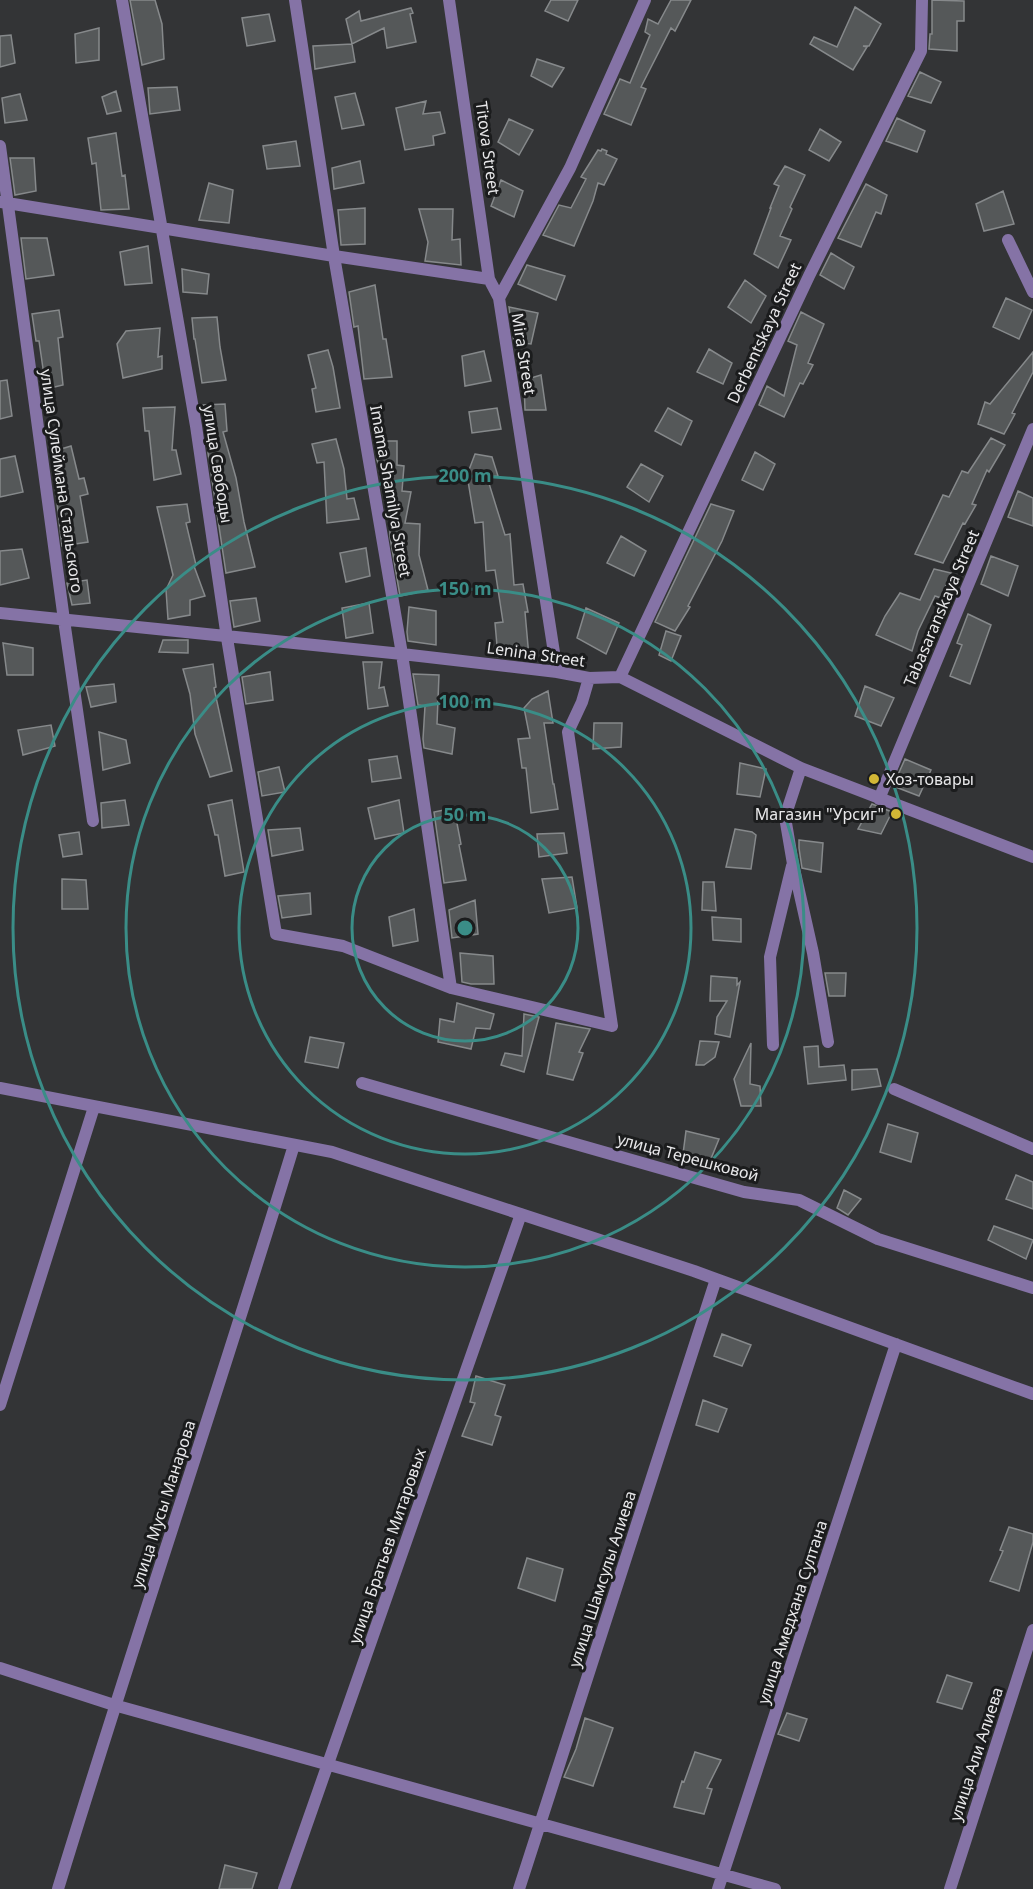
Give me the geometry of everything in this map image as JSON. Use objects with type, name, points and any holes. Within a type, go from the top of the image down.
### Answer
[{"type":"street","name":"улица Свободы","points":[[122,0],[196,426],[227,638],[276,934],[343,946],[451,988]]},
{"type":"street","name":"Imama Shamilya Street","points":[[294,0],[334,256],[402,654],[451,988]]},
{"type":"street","name":"Titova Street","points":[[449,0],[489,279],[499,298]]},
{"type":"street","name":"Mira Street","points":[[557,672],[499,298],[570,168],[645,0]]},
{"type":"street","name":"Derbentskaya Street","points":[[621,677],[808,276],[921,51],[922,0]]},
{"type":"street","name":"улица Сулеймана Стальского","points":[[0,146],[4,202],[93,820]]},
{"type":"street","points":[[4,202],[489,279]]},
{"type":"street","points":[[1008,240],[1033,292]]},
{"type":"street","name":"Tabasaranskaya Street","points":[[879,799],[1033,429]]},
{"type":"street","name":"Lenina Street","points":[[0,613],[227,638],[402,654],[557,672],[589,678],[621,677],[801,768],[1033,857]]},
{"type":"street","points":[[451,988],[612,1026],[568,732],[582,702],[589,678]]},
{"type":"street","points":[[801,768],[785,817],[828,1042]]},
{"type":"street","points":[[773,1045],[770,957],[793,864]]},
{"type":"street","name":"улица Терешковой","points":[[362,1083],[744,1191],[799,1200],[878,1239],[1033,1288]]},
{"type":"street","points":[[0,1089],[332,1152],[716,1279],[1033,1394]]},
{"type":"street","points":[[894,1089],[1033,1149]]},
{"type":"street","points":[[0,1405],[94,1107]]},
{"type":"street","name":"улица Мусы Манарова","points":[[58,1889],[114,1705],[243,1313],[294,1145]]},
{"type":"street","name":"улица Братьев Митаровых","points":[[284,1889],[521,1214]]},
{"type":"street","name":"улица Шамсулы Алиева","points":[[519,1889],[716,1279]]},
{"type":"street","name":"улица Амедхана Султана","points":[[718,1889],[896,1344]]},
{"type":"street","name":"улица Али Алиева","points":[[950,1889],[1033,1630]]},
{"type":"street","points":[[0,1668],[114,1705],[775,1889]]},
{"type":"building","points":[[130,0],[155,0],[162,24],[164,59],[142,65]]},
{"type":"building","points":[[551,0],[578,0],[568,21],[545,11]]},
{"type":"building","points":[[671,0],[691,0],[675,31],[671,28],[641,87],[646,89],[631,125],[604,114],[620,79],[630,83],[650,35],[645,32],[648,19],[658,24]]},
{"type":"building","points":[[932,0],[964,1],[964,21],[957,21],[957,51],[929,49],[930,34],[932,34]]},
{"type":"building","points":[[855,7],[881,24],[869,46],[863,46],[867,47],[853,70],[810,44],[814,37],[837,47]]},
{"type":"building","points":[[411,8],[413,13],[410,14],[416,42],[387,48],[384,28],[352,44],[346,19],[359,11],[361,21]]},
{"type":"building","points":[[269,14],[275,41],[247,46],[242,18]]},
{"type":"building","points":[[99,28],[99,60],[76,63],[75,34]]},
{"type":"building","points":[[11,35],[15,63],[0,67],[0,36]]},
{"type":"building","points":[[352,44],[355,62],[315,69],[313,46]]},
{"type":"building","points":[[537,59],[564,68],[552,87],[531,76]]},
{"type":"building","points":[[920,72],[941,82],[931,103],[908,96]]},
{"type":"building","points":[[177,87],[180,110],[150,114],[148,88]]},
{"type":"building","points":[[116,91],[121,111],[107,114],[102,97]]},
{"type":"building","points":[[355,93],[364,125],[342,129],[335,97]]},
{"type":"building","points":[[20,94],[27,120],[5,123],[2,98]]},
{"type":"building","points":[[426,101],[423,114],[440,112],[445,133],[433,136],[434,145],[405,150],[396,108]]},
{"type":"building","points":[[897,118],[925,131],[917,152],[886,141]]},
{"type":"building","points":[[509,119],[533,130],[519,155],[498,142]]},
{"type":"building","points":[[820,129],[841,142],[829,161],[809,150]]},
{"type":"building","points":[[116,133],[129,209],[101,210],[96,163],[92,164],[88,138]]},
{"type":"building","points":[[296,141],[300,166],[267,169],[263,146]]},
{"type":"building","points":[[598,150],[607,151],[606,154],[617,159],[604,185],[598,183],[574,246],[543,235],[559,205],[571,208],[586,179],[581,177]]},
{"type":"building","points":[[10,158],[34,158],[36,191],[15,195]]},
{"type":"building","points":[[360,161],[364,183],[334,189],[332,168]]},
{"type":"building","points":[[785,166],[805,175],[780,236],[791,240],[778,268],[754,254],[779,186],[774,184]]},
{"type":"building","points":[[501,180],[523,191],[514,217],[491,206]]},
{"type":"building","points":[[209,183],[233,190],[229,223],[199,220]]},
{"type":"building","points":[[866,184],[887,195],[881,214],[876,212],[861,247],[838,238]]},
{"type":"building","points":[[1003,191],[1014,224],[984,231],[976,204]]},
{"type":"building","points":[[365,208],[365,244],[341,245],[338,210]]},
{"type":"building","points":[[419,209],[453,209],[452,240],[460,239],[461,265],[425,261],[428,242]]},
{"type":"building","points":[[21,238],[47,238],[54,275],[26,279]]},
{"type":"building","points":[[148,246],[152,283],[125,285],[120,252]]},
{"type":"building","points":[[831,253],[854,267],[844,289],[820,275]]},
{"type":"building","points":[[527,265],[565,276],[556,300],[518,284]]},
{"type":"building","points":[[182,269],[209,274],[207,294],[183,292]]},
{"type":"building","points":[[745,280],[766,296],[751,323],[728,307]]},
{"type":"building","points":[[375,285],[383,339],[386,339],[392,377],[364,379],[358,326],[354,327],[349,292]]},
{"type":"building","points":[[1006,298],[1032,310],[1019,339],[993,327]]},
{"type":"building","points":[[509,307],[538,313],[531,344],[514,342]]},
{"type":"building","points":[[59,310],[63,337],[58,338],[63,385],[46,389],[39,341],[36,341],[32,314]]},
{"type":"building","points":[[801,312],[824,324],[808,363],[813,365],[803,384],[800,383],[784,417],[759,405],[767,386],[784,396],[797,345],[788,341]]},
{"type":"building","points":[[217,317],[226,380],[202,383],[192,318]]},
{"type":"building","points":[[160,328],[158,357],[162,356],[162,369],[123,378],[117,344],[126,331]]},
{"type":"building","points":[[709,349],[732,363],[723,384],[697,372]]},
{"type":"building","points":[[328,350],[340,408],[316,412],[312,389],[316,388],[308,355]]},
{"type":"building","points":[[484,351],[491,381],[465,386],[462,356]]},
{"type":"building","points":[[1033,352],[1033,372],[1004,434],[978,424],[985,402],[990,404]]},
{"type":"building","points":[[541,375],[546,410],[525,410],[524,380]]},
{"type":"building","points":[[7,380],[12,416],[0,419],[0,381]]},
{"type":"building","points":[[225,404],[227,431],[223,432],[236,478],[255,567],[226,573],[203,405]]},
{"type":"building","points":[[175,407],[172,450],[176,450],[181,474],[154,480],[149,431],[145,431],[143,408]]},
{"type":"building","points":[[497,408],[501,429],[472,433],[469,412]]},
{"type":"building","points":[[668,408],[692,421],[681,445],[655,431]]},
{"type":"building","points":[[991,438],[1005,445],[989,472],[987,470],[972,504],[976,505],[965,524],[963,523],[943,563],[915,554],[943,495],[949,497],[962,471],[968,473]]},
{"type":"building","points":[[336,439],[344,469],[347,499],[354,498],[359,519],[327,523],[324,462],[317,463],[312,444]]},
{"type":"building","points":[[376,441],[397,441],[397,465],[404,466],[402,491],[411,492],[405,523],[420,524],[419,555],[428,590],[400,596],[390,537],[390,511],[386,509],[383,475],[377,460]]},
{"type":"building","points":[[71,446],[79,479],[84,478],[88,494],[80,496],[88,542],[62,546],[51,452]]},
{"type":"building","points":[[755,452],[775,464],[763,490],[742,480]]},
{"type":"building","points":[[475,454],[492,457],[498,476],[487,477],[505,535],[510,534],[514,585],[523,584],[528,612],[525,612],[529,657],[498,657],[495,623],[503,622],[495,570],[486,571],[483,522],[475,523],[467,475]]},
{"type":"building","points":[[15,456],[23,492],[0,497],[0,459]]},
{"type":"building","points":[[641,464],[663,476],[649,502],[627,487]]},
{"type":"building","points":[[1018,491],[1033,498],[1033,526],[1008,517]]},
{"type":"building","points":[[187,504],[190,522],[186,523],[196,565],[194,566],[205,596],[190,600],[190,615],[168,619],[166,590],[173,575],[157,507]]},
{"type":"building","points":[[711,504],[734,511],[722,541],[688,606],[690,607],[675,631],[655,622]]},
{"type":"building","points":[[621,536],[646,551],[634,576],[607,563]]},
{"type":"building","points":[[366,548],[370,576],[346,582],[340,553]]},
{"type":"building","points":[[22,549],[29,578],[0,585],[0,551]]},
{"type":"building","points":[[991,556],[1018,566],[1008,596],[981,584]]},
{"type":"building","points":[[934,569],[951,573],[941,598],[935,596],[918,631],[912,651],[876,635],[900,593],[920,600]]},
{"type":"building","points":[[87,580],[90,603],[72,605],[67,583]]},
{"type":"building","points":[[256,598],[260,621],[234,627],[230,601]]},
{"type":"building","points":[[369,603],[373,633],[346,638],[342,608]]},
{"type":"building","points":[[409,607],[436,611],[436,645],[408,641]]},
{"type":"building","points":[[586,608],[619,623],[606,654],[577,638]]},
{"type":"building","points":[[968,614],[991,625],[970,684],[950,676],[962,645],[957,643]]},
{"type":"building","points":[[666,631],[681,636],[671,661],[659,655]]},
{"type":"building","points":[[163,640],[188,640],[188,653],[159,652]]},
{"type":"building","points":[[3,643],[33,648],[33,675],[7,675]]},
{"type":"building","points":[[363,662],[382,662],[379,688],[384,687],[388,706],[368,709]]},
{"type":"building","points":[[213,664],[216,687],[214,688],[232,771],[210,777],[195,734],[190,694],[183,669]]},
{"type":"building","points":[[270,672],[273,700],[246,704],[242,677]]},
{"type":"building","points":[[413,674],[439,675],[437,724],[455,728],[452,754],[424,748],[425,706],[418,705]]},
{"type":"building","points":[[114,684],[116,702],[91,707],[86,687]]},
{"type":"building","points":[[865,686],[894,698],[881,726],[855,716]]},
{"type":"building","points":[[548,691],[553,723],[544,723],[558,809],[531,813],[526,768],[522,768],[518,739],[530,738],[524,708],[532,699]]},
{"type":"building","points":[[594,723],[622,723],[621,747],[593,749]]},
{"type":"building","points":[[51,725],[55,746],[23,755],[18,730]]},
{"type":"building","points":[[99,732],[126,740],[130,763],[103,770]]},
{"type":"building","points":[[397,756],[401,778],[372,782],[369,760]]},
{"type":"building","points":[[905,759],[931,770],[919,796],[893,786]]},
{"type":"building","points":[[740,763],[766,769],[760,797],[737,794]]},
{"type":"building","points":[[279,767],[285,792],[262,796],[258,772]]},
{"type":"building","points":[[125,800],[129,825],[102,828],[101,803]]},
{"type":"building","points":[[232,800],[244,872],[225,876],[218,835],[215,835],[208,805]]},
{"type":"building","points":[[399,800],[404,833],[375,839],[368,808]]},
{"type":"building","points":[[872,804],[892,812],[881,834],[858,829]]},
{"type":"building","points":[[454,808],[466,880],[444,883],[434,812]]},
{"type":"building","points":[[300,828],[303,850],[272,856],[268,830]]},
{"type":"building","points":[[735,829],[756,835],[751,869],[726,867]]},
{"type":"building","points":[[79,832],[82,854],[63,857],[59,835]]},
{"type":"building","points":[[564,833],[567,853],[539,857],[537,834]]},
{"type":"building","points":[[799,840],[823,843],[821,872],[802,868]]},
{"type":"building","points":[[572,877],[577,908],[549,913],[542,879]]},
{"type":"building","points":[[62,879],[86,880],[88,909],[62,909]]},
{"type":"building","points":[[703,882],[714,882],[716,911],[702,910]]},
{"type":"building","points":[[310,893],[311,914],[282,918],[278,896]]},
{"type":"building","points":[[475,900],[478,934],[452,938],[449,910]]},
{"type":"building","points":[[414,909],[418,941],[393,946],[389,917]]},
{"type":"building","points":[[712,917],[741,919],[741,942],[713,940]]},
{"type":"building","points":[[460,953],[493,956],[494,984],[462,982]]},
{"type":"building","points":[[825,973],[846,973],[845,996],[829,996]]},
{"type":"building","points":[[711,976],[737,978],[737,985],[740,982],[730,1037],[715,1034],[717,1017],[727,1001],[710,1001]]},
{"type":"building","points":[[457,1003],[494,1014],[490,1029],[476,1028],[471,1049],[438,1042],[440,1019],[454,1022]]},
{"type":"building","points":[[524,1014],[539,1017],[524,1072],[501,1065],[505,1053],[522,1056]]},
{"type":"building","points":[[556,1023],[590,1029],[579,1052],[583,1053],[573,1080],[547,1074]]},
{"type":"building","points":[[310,1037],[344,1043],[338,1068],[305,1062]]},
{"type":"building","points":[[700,1041],[719,1042],[715,1057],[704,1065],[696,1065]]},
{"type":"building","points":[[751,1043],[750,1084],[760,1086],[761,1106],[741,1106],[734,1079]]},
{"type":"building","points":[[818,1046],[819,1067],[844,1065],[846,1080],[808,1084],[804,1047]]},
{"type":"building","points":[[877,1069],[881,1086],[852,1090],[852,1070]]},
{"type":"building","points":[[888,1124],[918,1133],[911,1162],[880,1152]]},
{"type":"building","points":[[686,1131],[719,1139],[710,1161],[683,1154]]},
{"type":"building","points":[[1016,1175],[1033,1182],[1033,1209],[1006,1199]]},
{"type":"building","points":[[844,1190],[861,1199],[848,1215],[837,1208]]},
{"type":"building","points":[[994,1226],[1033,1240],[1026,1259],[988,1240]]},
{"type":"building","points":[[722,1334],[751,1345],[742,1366],[714,1356]]},
{"type":"building","points":[[476,1376],[505,1385],[495,1415],[501,1417],[492,1445],[462,1436],[475,1403],[470,1402]]},
{"type":"building","points":[[703,1400],[727,1409],[718,1432],[696,1425]]},
{"type":"building","points":[[1009,1527],[1033,1534],[1033,1542],[1019,1591],[990,1581],[1003,1551],[1000,1550]]},
{"type":"building","points":[[527,1558],[563,1569],[555,1601],[518,1588]]},
{"type":"building","points":[[947,1675],[972,1683],[962,1709],[937,1702]]},
{"type":"building","points":[[787,1713],[807,1719],[799,1741],[778,1734]]},
{"type":"building","points":[[585,1718],[613,1728],[593,1786],[564,1777],[576,1749]]},
{"type":"building","points":[[695,1752],[721,1760],[707,1788],[712,1789],[704,1814],[674,1807],[682,1781],[684,1782]]},
{"type":"building","points":[[225,1865],[257,1873],[252,1889],[219,1889]]},
{"type":"place","name":"Хоз-товары","points":[[874,779]]},
{"type":"place","name":"Магазин \"Урсиг\"","points":[[896,814]]}]
